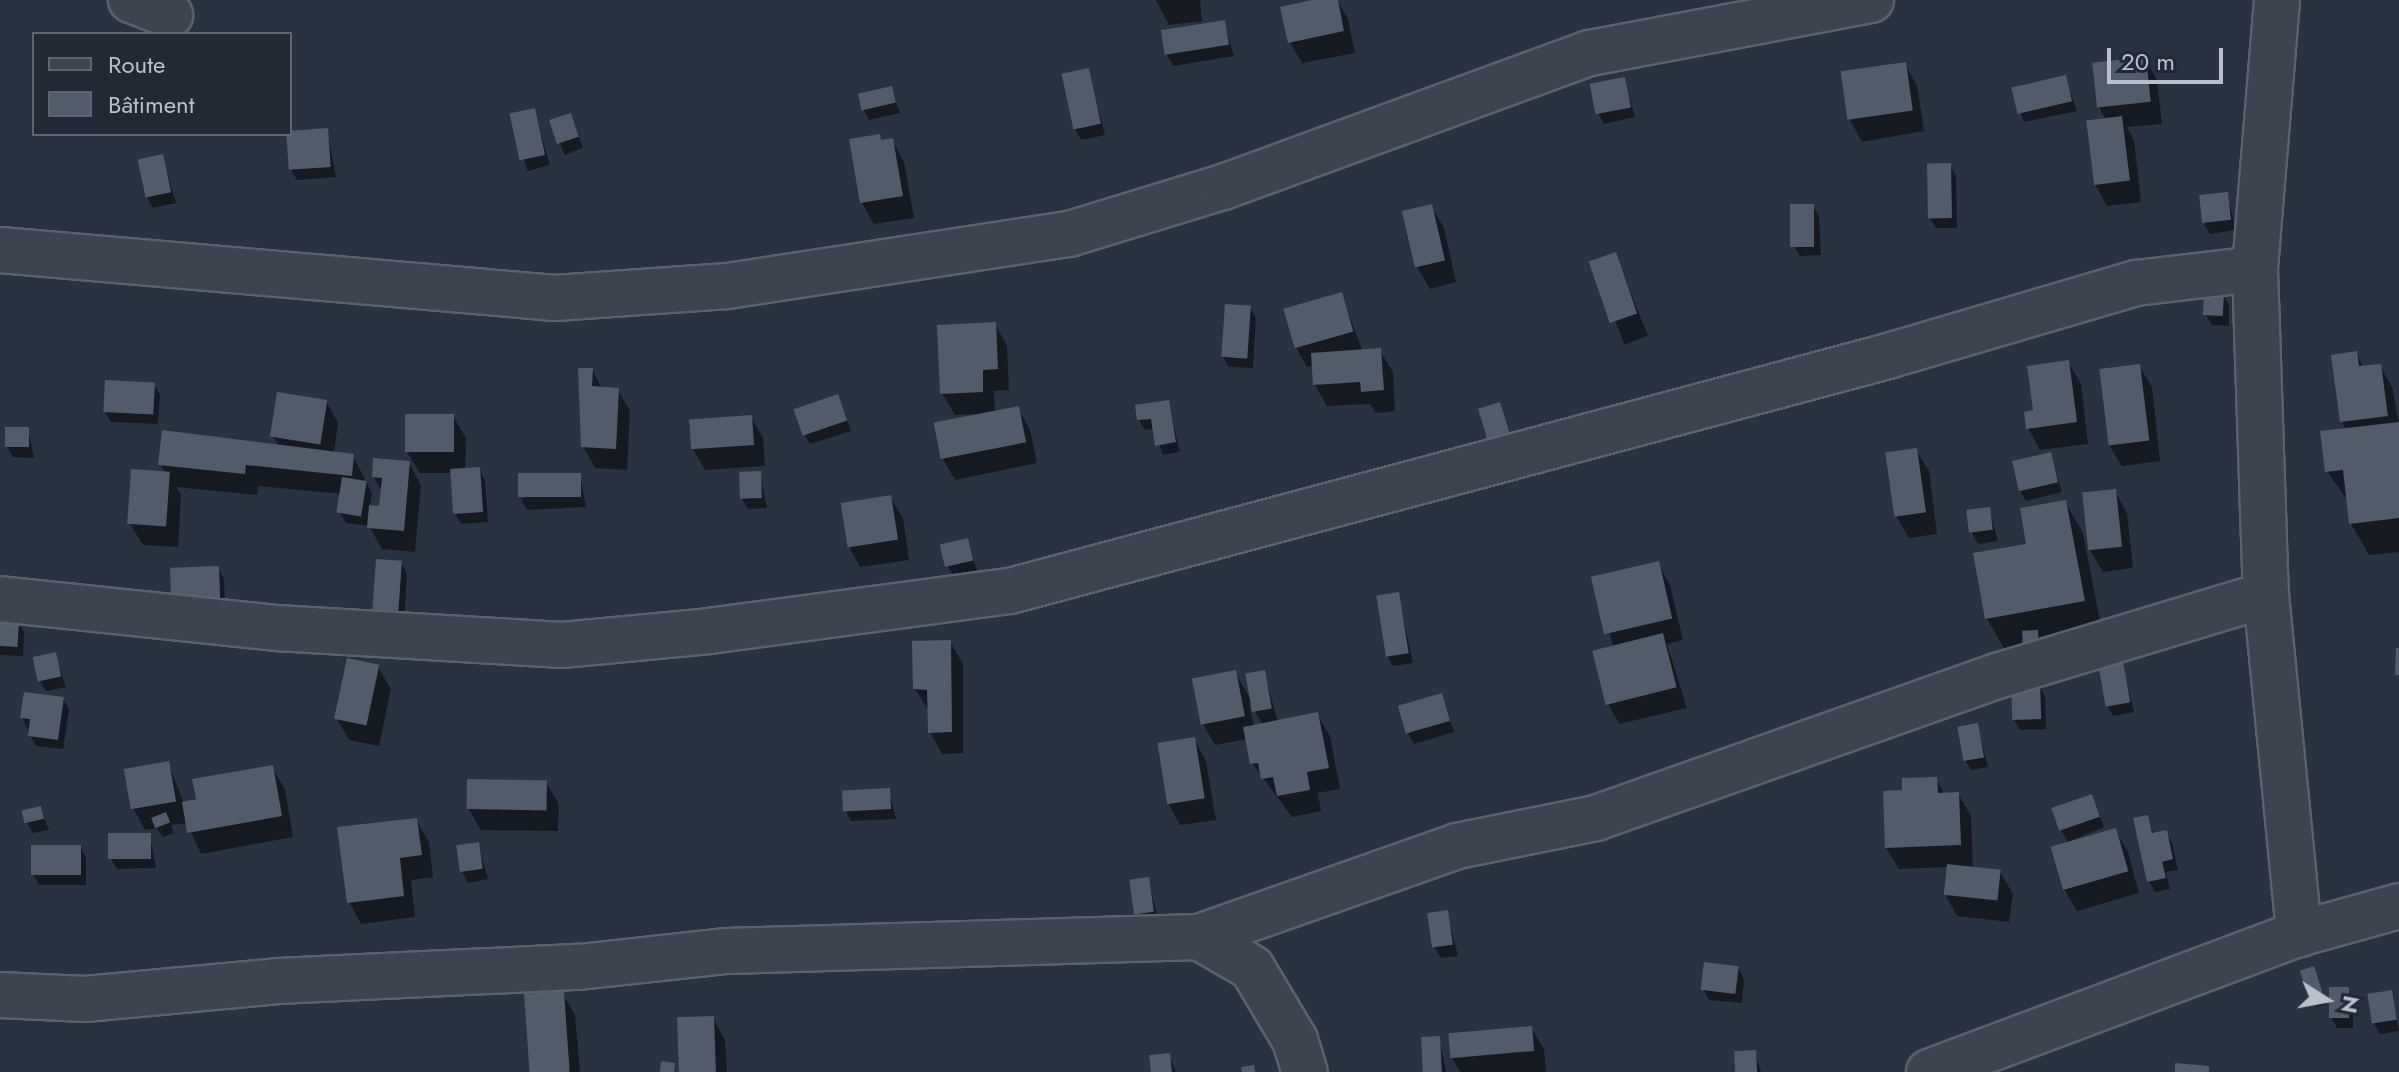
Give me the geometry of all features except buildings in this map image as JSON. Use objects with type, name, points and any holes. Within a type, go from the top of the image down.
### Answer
[{"type":"street","points":[[0,250],[555,298],[728,286],[1069,234],[1223,187],[1590,53],[1871,0]]},
{"type":"street","points":[[2277,0],[2255,269],[2266,595],[2299,934]]},
{"type":"street","points":[[0,599],[277,628],[562,645],[1010,591],[1888,356],[2136,283],[2255,269]]},
{"type":"street","points":[[0,995],[85,999],[278,981],[579,967],[742,950],[1199,937],[1457,846],[1596,818],[1997,676],[2266,595]]},
{"type":"street","points":[[1929,1072],[2299,934],[2399,906]]},
{"type":"street","points":[[1199,937],[1252,968],[1295,1040],[1305,1072]]}]
